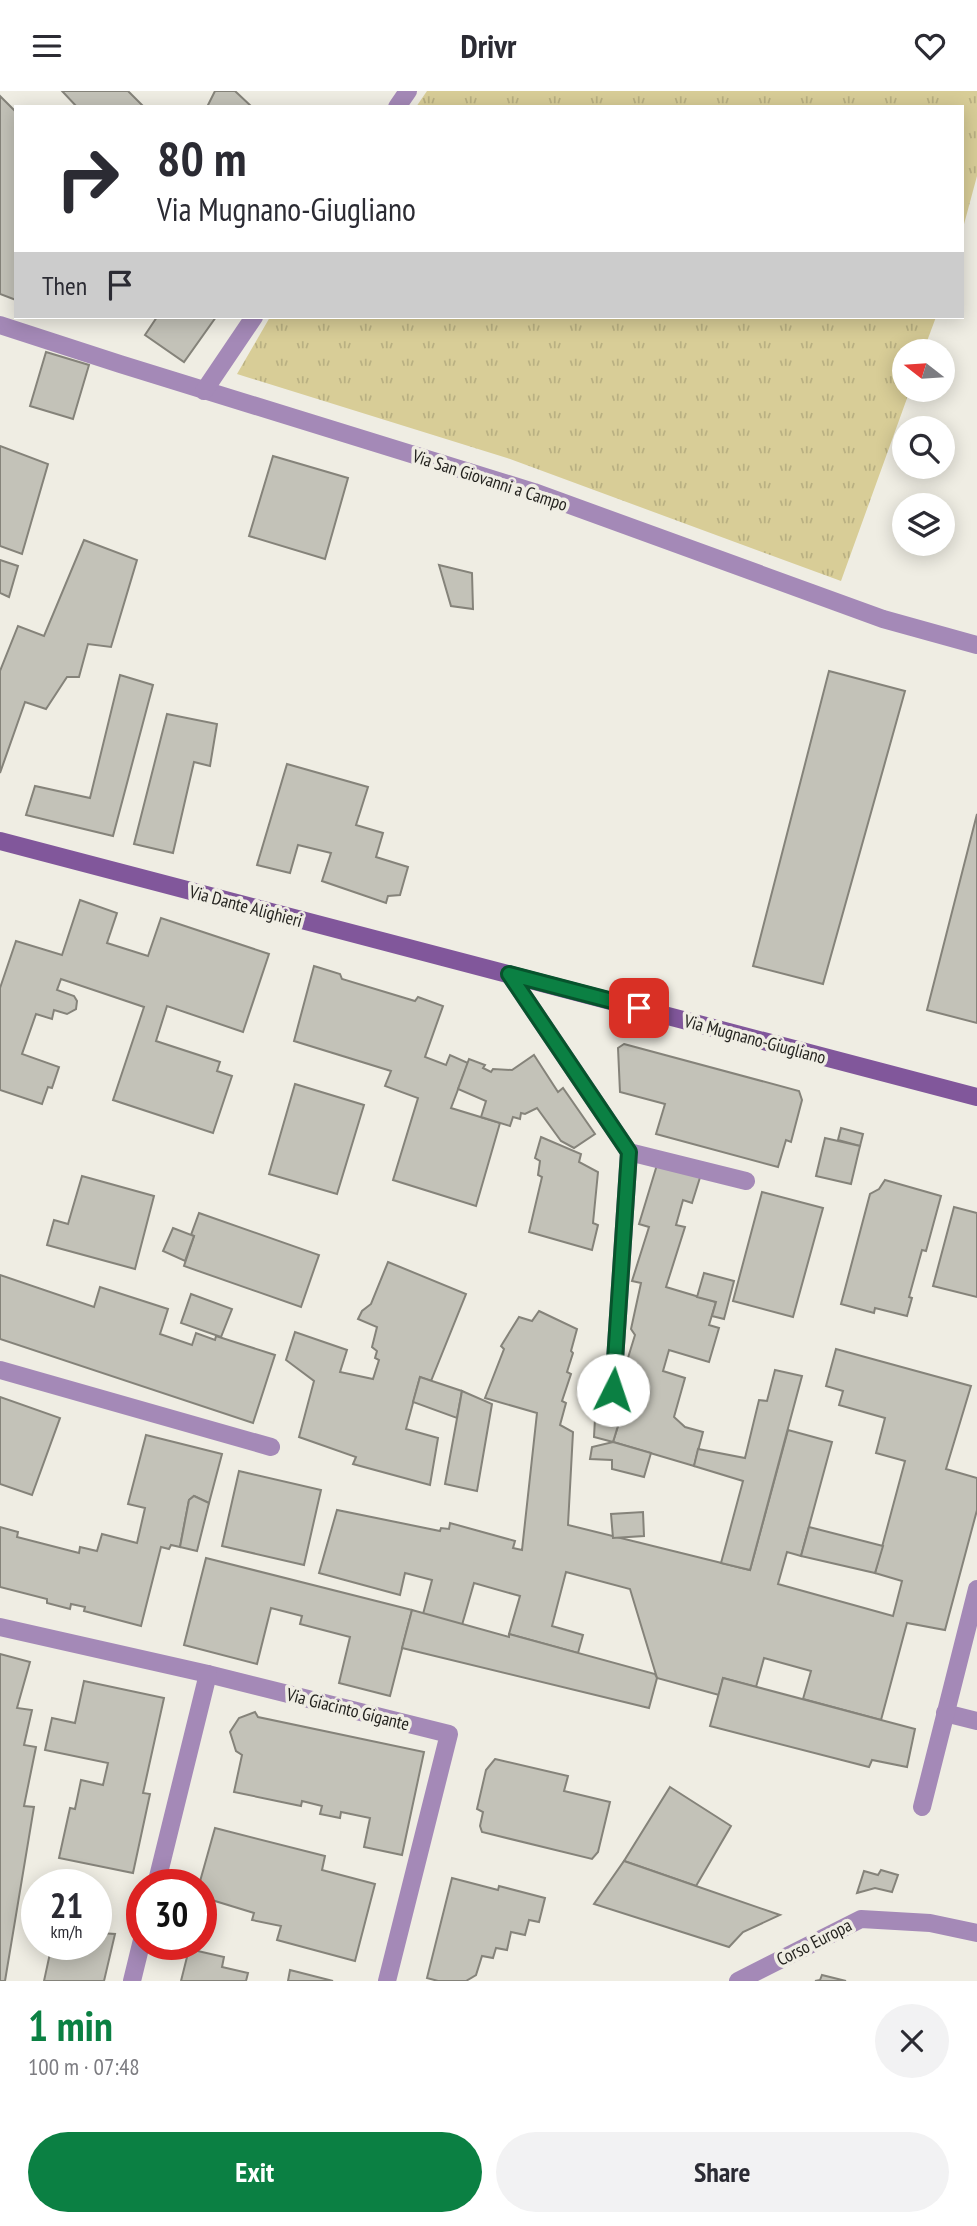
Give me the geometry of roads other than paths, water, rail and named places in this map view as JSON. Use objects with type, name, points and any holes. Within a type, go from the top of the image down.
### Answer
[{"type":"main road","name":"Via Dante Alighieri","points":[[0,841],[501,972]]},
{"type":"main road","name":"Via Mugnano-Giugliano","points":[[501,972],[977,1097]]},
{"type":"street","points":[[204,391],[253,319]]},
{"type":"street","name":"Via San Giovanni a Campo","points":[[0,324],[204,391],[534,492],[883,619],[977,645]]},
{"type":"street","points":[[501,972],[629,1152],[613,1390]]},
{"type":"street","points":[[629,1152],[746,1181]]},
{"type":"street","points":[[0,1370],[271,1447]]},
{"type":"street","points":[[922,1807],[977,1588]]},
{"type":"street","name":"Via Giacinto Gigante","points":[[0,1627],[208,1674],[449,1734],[387,1981]]},
{"type":"street","points":[[160,1869],[208,1674]]},
{"type":"street","points":[[945,1713],[977,1721]]},
{"type":"street","name":"Corso Europa","points":[[738,1981],[861,1919],[930,1923],[977,1933]]},
{"type":"street","points":[[132,1981],[137,1960]]}]
